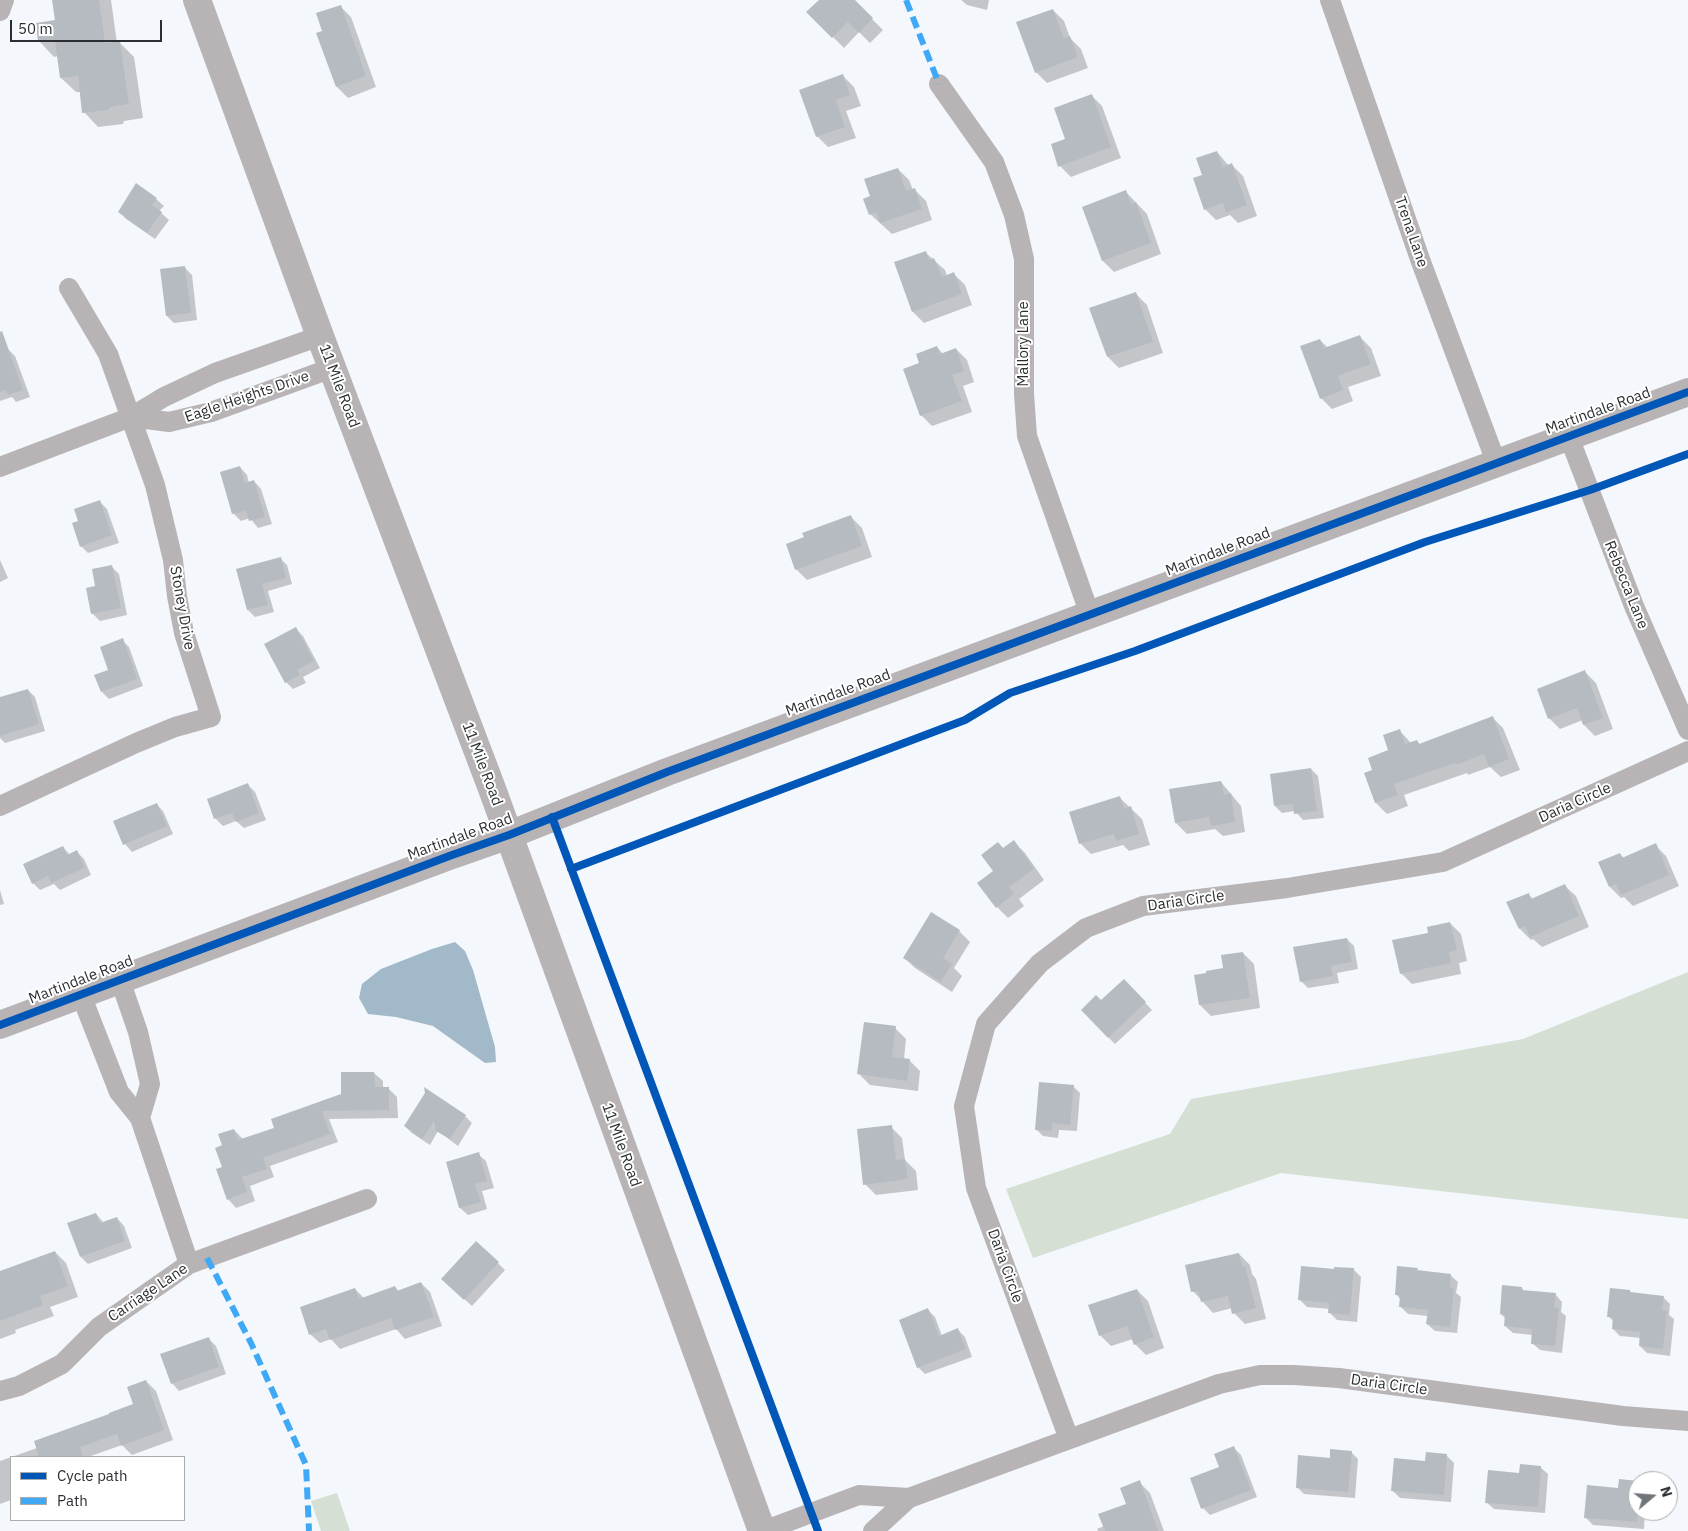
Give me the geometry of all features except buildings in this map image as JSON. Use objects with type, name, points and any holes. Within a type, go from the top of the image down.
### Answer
[{"type":"street","points":[[0,11],[4,0]]},
{"type":"street","name":"11 Mile Road","points":[[197,0],[320,336],[509,835],[763,1531]]},
{"type":"street","name":"Trena Lane","points":[[1330,0],[1425,271],[1496,462]]},
{"type":"street","name":"Mallory Lane","points":[[939,84],[994,162],[1014,215],[1024,259],[1024,394],[1027,436],[1090,616]]},
{"type":"street","name":"Stoney Drive","points":[[0,806],[136,742],[175,727],[211,717],[184,633],[173,560],[155,485],[108,354],[69,288]]},
{"type":"street","name":"Eagle Heights Drive","points":[[0,467],[131,417],[197,380],[320,336]]},
{"type":"street","name":"Eagle Heights Drive","points":[[131,417],[169,422],[211,412],[332,368]]},
{"type":"street","name":"Martindale Road","points":[[0,1025],[443,858],[509,835],[667,772],[1688,392]]},
{"type":"street","name":"Rebecca Lane","points":[[1569,437],[1634,606],[1688,730]]},
{"type":"street","name":"Daria Circle","points":[[1069,1439],[976,1188],[964,1106],[986,1024],[1040,963],[1086,928],[1143,906],[1287,888],[1444,862],[1688,751]]},
{"type":"street","points":[[120,980],[138,1032],[150,1084],[140,1118]]},
{"type":"street","points":[[81,995],[119,1092],[140,1118],[189,1264]]},
{"type":"street","name":"Carriage Lane","points":[[0,1391],[18,1386],[62,1364],[99,1327],[189,1264],[367,1199]]},
{"type":"street","name":"Daria Circle","points":[[873,1531],[909,1498],[1219,1384],[1241,1378],[1294,1375],[1339,1378],[1624,1416],[1688,1421]]},
{"type":"street","name":"Daria Circle","points":[[763,1531],[859,1495],[909,1498]]},
{"type":"shaded area","points":[[1688,972],[1688,1219],[1281,1173],[1033,1258],[1006,1189],[1170,1134],[1191,1099],[1523,1039]]},
{"type":"shaded area","points":[[337,1493],[350,1531],[321,1531],[311,1501]]},
{"type":"water","points":[[455,942],[465,951],[473,970],[495,1047],[496,1062],[485,1063],[433,1026],[396,1017],[368,1014],[359,998],[362,984],[381,969]]},
{"type":"marked path","points":[[906,0],[939,84]]},
{"type":"marked path","points":[[207,1258],[251,1343],[306,1465],[309,1531]]},
{"type":"cycle path","points":[[0,1025],[509,835],[667,772],[1688,392]]},
{"type":"cycle path","points":[[571,869],[965,720],[1010,693],[1135,651],[1425,542],[1590,490],[1688,454]]},
{"type":"cycle path","points":[[552,817],[818,1531]]}]
